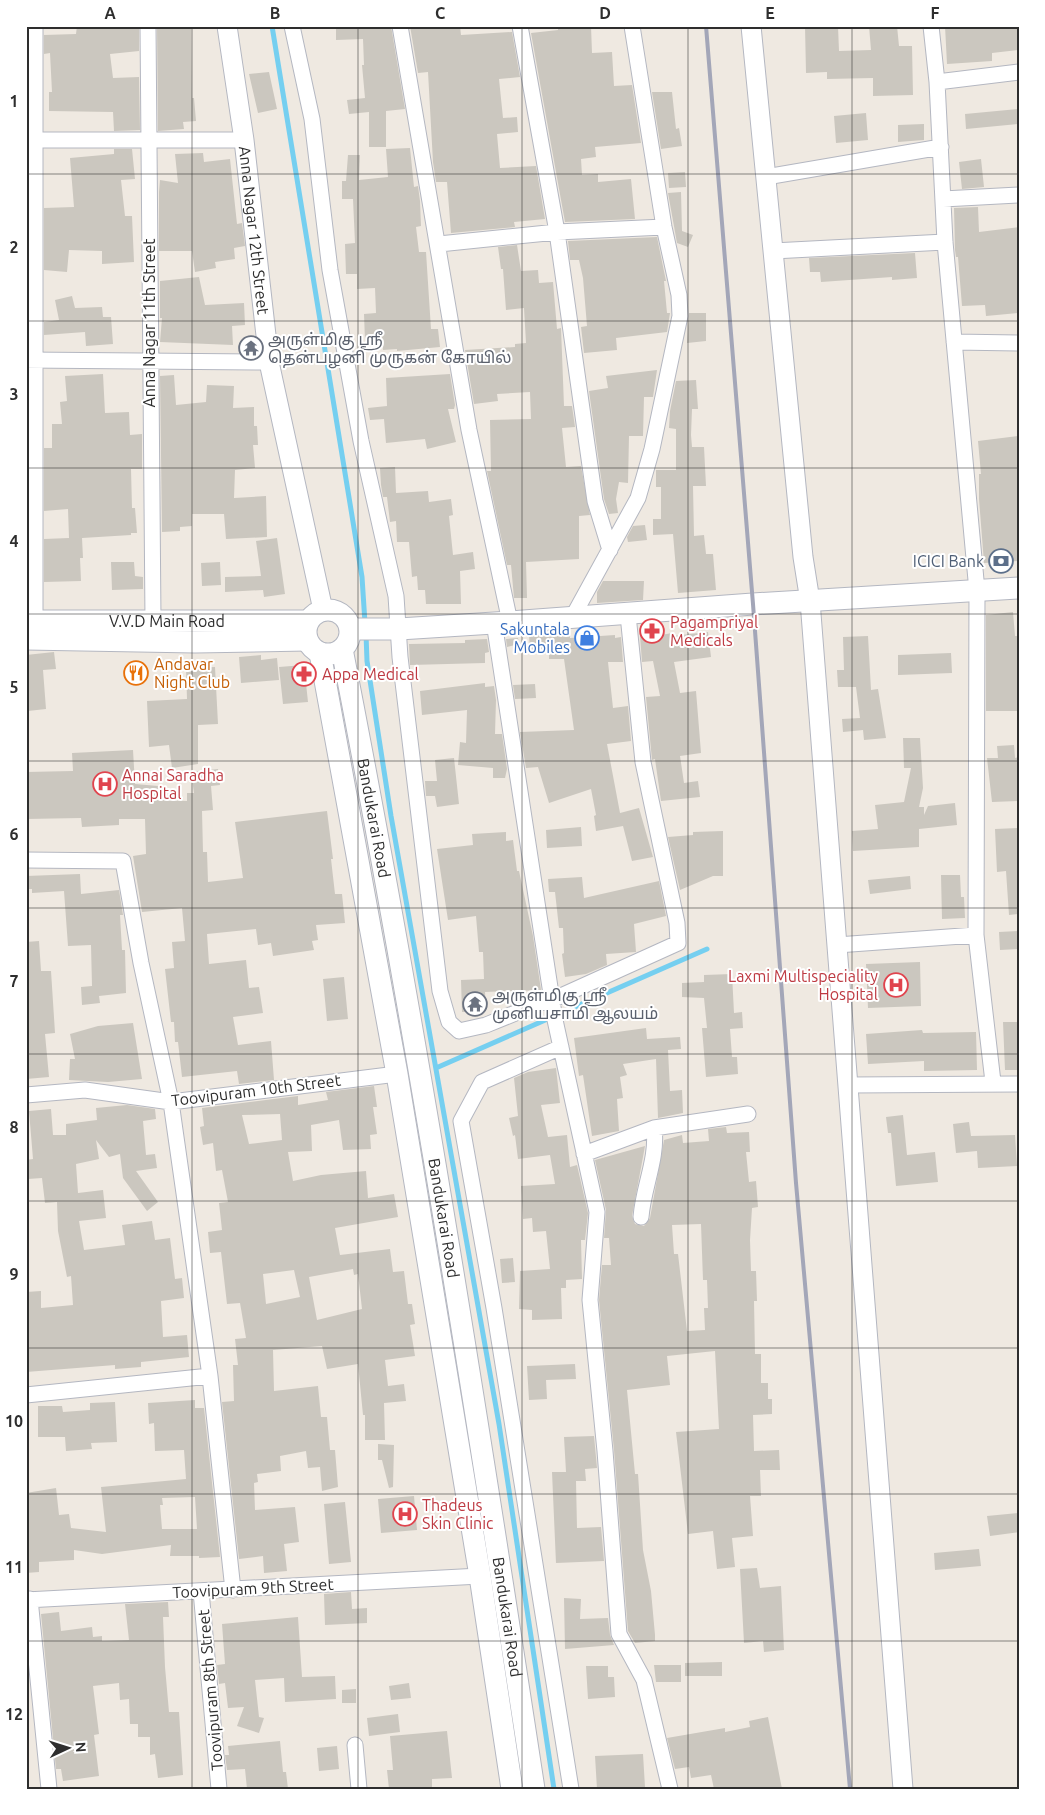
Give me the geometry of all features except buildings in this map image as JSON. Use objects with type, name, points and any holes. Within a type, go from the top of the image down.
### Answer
[{"type":"main road","points":[[354,629],[390,629],[628,615],[1019,588]]},
{"type":"main road","points":[[332,610],[340,613],[354,629],[342,649],[332,654],[315,631],[332,610]]},
{"type":"main road","name":"V.V.D Main Road","points":[[29,627],[152,620],[315,631]]},
{"type":"main road","name":"V.V.D Main Road","points":[[29,627],[195,642],[315,631]]},
{"type":"main road","name":"Bandukarai Road","points":[[315,631],[396,1074],[480,1576],[512,1789]]},
{"type":"main road","name":"Bandukarai Road","points":[[342,649],[416,1056],[466,1356],[534,1789]]},
{"type":"street","points":[[29,627],[31,140],[35,26]]},
{"type":"street","name":"Anna Nagar 11th Street","points":[[148,26],[152,620]]},
{"type":"street","name":"Anna Nagar 12th Street","points":[[227,26],[244,140],[269,362],[315,631]]},
{"type":"street","points":[[292,26],[312,119],[330,270],[361,441],[396,596],[390,629],[440,991],[450,1022],[460,1031],[486,1025],[540,1002],[554,1009]]},
{"type":"street","points":[[400,26],[439,244],[502,622],[554,1009],[597,1212],[590,1300],[605,1451],[619,1634],[644,1680],[670,1789]]},
{"type":"street","points":[[520,26],[556,232],[595,501],[610,550]]},
{"type":"street","points":[[572,618],[638,498],[652,449],[679,325],[679,295],[664,227],[632,26]]},
{"type":"street","points":[[751,26],[802,557],[810,601],[903,1789]]},
{"type":"street","points":[[931,26],[937,82],[945,242],[977,591],[976,935],[992,1082]]},
{"type":"street","points":[[937,82],[1019,72]]},
{"type":"street","points":[[31,140],[244,140]]},
{"type":"street","points":[[766,177],[941,146]]},
{"type":"street","points":[[943,199],[1019,195]]},
{"type":"street","points":[[439,244],[556,232],[664,227]]},
{"type":"street","points":[[773,252],[945,242]]},
{"type":"street","points":[[954,342],[1019,343]]},
{"type":"street","points":[[30,360],[269,362]]},
{"type":"street","points":[[554,1009],[678,943],[677,923],[643,762],[628,615]]},
{"type":"street","points":[[26,860],[124,861],[141,963],[170,1102],[210,1376],[233,1590]]},
{"type":"street","points":[[837,945],[976,935]]},
{"type":"street","points":[[561,1047],[482,1082],[460,1121],[495,1318],[571,1789]]},
{"type":"street","name":"Toovipuram 10th Street","points":[[26,1095],[85,1090],[170,1102],[396,1074]]},
{"type":"street","points":[[849,1085],[992,1082],[1019,1084]]},
{"type":"street","points":[[584,1154],[654,1128],[748,1114]]},
{"type":"street","points":[[641,1217],[653,1155],[654,1128]]},
{"type":"street","points":[[26,1395],[210,1376]]},
{"type":"street","name":"Toovipuram 9th Street","points":[[28,1600],[480,1576]]},
{"type":"street","name":"Toovipuram 8th Street","points":[[201,1591],[219,1789]]},
{"type":"street","points":[[28,1600],[49,1789]]},
{"type":"street","points":[[355,1745],[360,1789]]},
{"type":"waterway","points":[[272,26],[362,577],[365,623]]},
{"type":"waterway","points":[[366,634],[367,661],[391,816],[499,1424],[554,1789]]},
{"type":"waterway","points":[[436,1068],[707,949]]},
{"type":"railway","points":[[706,26],[753,604],[796,1183],[850,1789]]},
{"type":"place","name":"அருள்மிகு ஶ்ரீ தென்பழனி முருகன் கோயில்","points":[[251,348]]},
{"type":"place","name":"ICICI Bank","points":[[1001,561]]},
{"type":"place","name":"Pagampriyal Medicals","points":[[652,631]]},
{"type":"place","name":"Sakuntala Mobiles","points":[[587,638]]},
{"type":"place","name":"Andavar Night Club","points":[[136,673]]},
{"type":"place","name":"Appa Medical","points":[[304,674]]},
{"type":"place","name":"Annai Saradha Hospital","points":[[105,784]]},
{"type":"place","name":"Laxmi Multispeciality Hospital","points":[[896,985]]},
{"type":"place","name":"அருள்மிகு ஶ்ரீ முனியசாமி ஆலயம்","points":[[475,1004]]},
{"type":"place","name":"Thadeus Skin Clinic","points":[[405,1514]]}]
